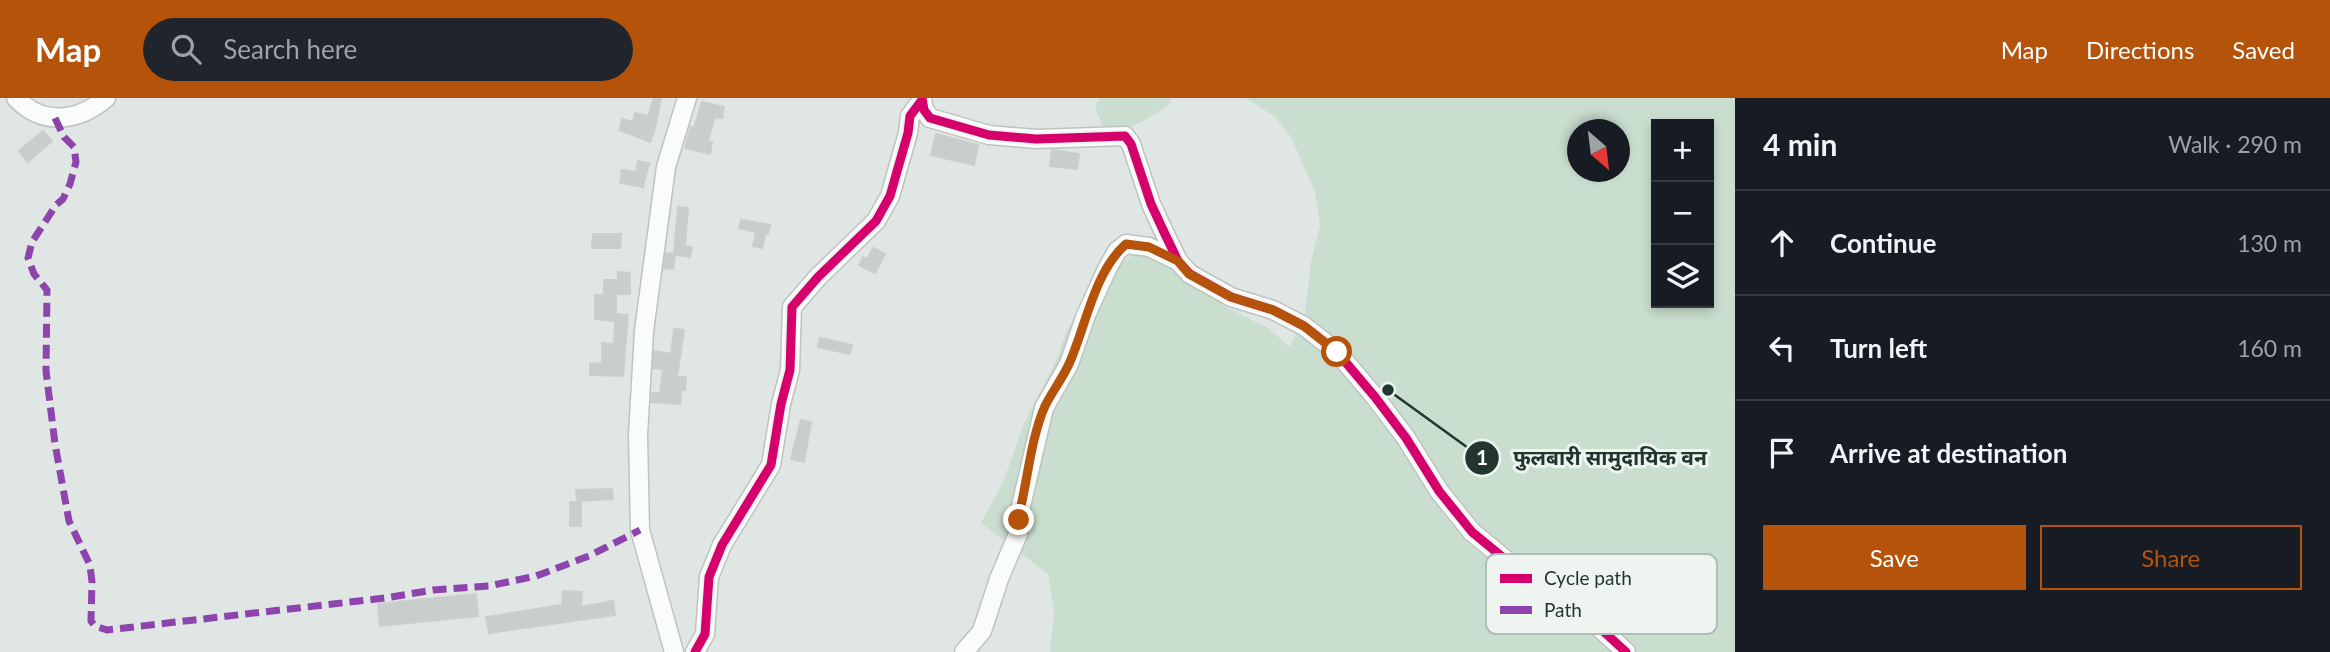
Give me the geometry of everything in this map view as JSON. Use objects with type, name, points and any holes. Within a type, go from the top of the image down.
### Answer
[{"type":"street","points":[[16,98],[36,114],[55,118],[70,118],[90,110],[106,98]]},
{"type":"street","points":[[674,652],[640,530],[638,435],[644,331],[666,167],[687,98]]},
{"type":"street","points":[[922,99],[924,110],[930,118],[989,135],[1036,139],[1125,136],[1131,144],[1151,204],[1178,261],[1189,274],[1231,297],[1273,310],[1304,326],[1337,352],[1406,438],[1439,491],[1472,532],[1499,554]]},
{"type":"street","points":[[695,652],[705,635],[709,577],[722,545],[771,465],[781,404],[790,370],[792,307],[818,276],[876,221],[890,197],[908,133],[910,116],[922,99]]},
{"type":"street","points":[[964,652],[982,631],[999,579],[1018,534],[1021,506],[1044,408],[1069,364],[1086,315],[1107,269],[1117,251],[1126,244],[1149,247],[1178,261]]},
{"type":"street","points":[[1606,634],[1626,652]]},
{"type":"green space","points":[[1100,98],[1171,98],[1169,105],[1139,123],[1124,128],[1104,129],[1095,107]]},
{"type":"green space","points":[[1246,98],[1735,98],[1735,652],[1050,652],[1054,611],[1048,574],[981,523],[1003,482],[1025,421],[1057,359],[1067,330],[1103,275],[1137,252],[1165,263],[1226,307],[1268,328],[1290,347],[1305,313],[1311,261],[1320,225],[1315,192],[1291,137],[1274,116]]},
{"type":"building","points":[[654,98],[661,98],[650,142],[620,130],[622,119],[633,122],[635,113],[648,116]]},
{"type":"building","points":[[702,102],[724,107],[722,118],[715,117],[708,141],[712,142],[710,154],[685,148]]},
{"type":"building","points":[[43,131],[52,141],[28,162],[19,151]]},
{"type":"building","points":[[936,134],[978,145],[974,165],[931,155]]},
{"type":"building","points":[[1052,150],[1079,154],[1077,169],[1050,166]]},
{"type":"building","points":[[638,161],[649,163],[643,187],[620,183],[622,170],[636,172]]},
{"type":"building","points":[[678,207],[688,208],[685,246],[692,247],[690,257],[675,255],[673,269],[664,268],[666,253],[674,254]]},
{"type":"building","points":[[741,220],[770,225],[762,248],[753,246],[756,232],[739,228]]},
{"type":"building","points":[[593,234],[621,234],[620,248],[592,248]]},
{"type":"building","points":[[873,248],[885,254],[875,273],[859,265],[863,257],[867,259]]},
{"type":"building","points":[[618,272],[630,273],[630,294],[616,294],[616,314],[628,315],[623,376],[590,375],[590,363],[602,364],[602,343],[614,344],[615,321],[595,319],[595,295],[604,295],[604,280],[618,280]]},
{"type":"building","points":[[674,329],[684,330],[677,377],[686,377],[685,390],[681,390],[680,404],[651,402],[652,393],[660,393],[663,369],[653,368],[654,351],[671,354]]},
{"type":"building","points":[[820,338],[852,345],[850,354],[818,347]]},
{"type":"building","points":[[801,420],[811,422],[804,462],[791,459]]},
{"type":"building","points":[[612,489],[613,499],[577,501],[576,490]]},
{"type":"building","points":[[570,502],[581,502],[581,526],[570,526]]},
{"type":"building","points":[[563,591],[582,592],[581,607],[613,601],[615,615],[489,633],[486,617],[562,605]]},
{"type":"building","points":[[476,594],[478,616],[380,626],[378,604]]},
{"type":"marked path","points":[[55,118],[64,137],[74,147],[76,162],[63,199],[56,205],[32,242],[28,258],[34,274],[47,290],[46,371],[55,444],[69,521],[90,565],[91,621],[95,626],[107,630],[433,590],[489,586],[536,576],[589,556],[640,530]]},
{"type":"cycle path","points":[[922,98],[924,110],[930,118],[989,135],[1036,139],[1125,136],[1131,144],[1151,204],[1178,261],[1190,274],[1231,297],[1273,310],[1304,326],[1337,352],[1406,438],[1439,491],[1472,532],[1499,554]]},
{"type":"cycle path","points":[[695,652],[705,634],[709,577],[722,545],[771,465],[781,404],[790,370],[792,307],[818,277],[876,221],[890,196],[908,133],[910,116],[922,100]]},
{"type":"cycle path","points":[[1606,634],[1626,652]]},
{"type":"place","name":"फुलबारी सामुदायिक वन","points":[[1388,390]]},
{"type":"route","points":[[1019,520],[1044,408],[1069,364],[1086,315],[1107,269],[1117,251],[1126,244],[1149,247],[1178,261],[1189,274],[1231,297],[1273,310],[1304,326],[1337,352]]}]
